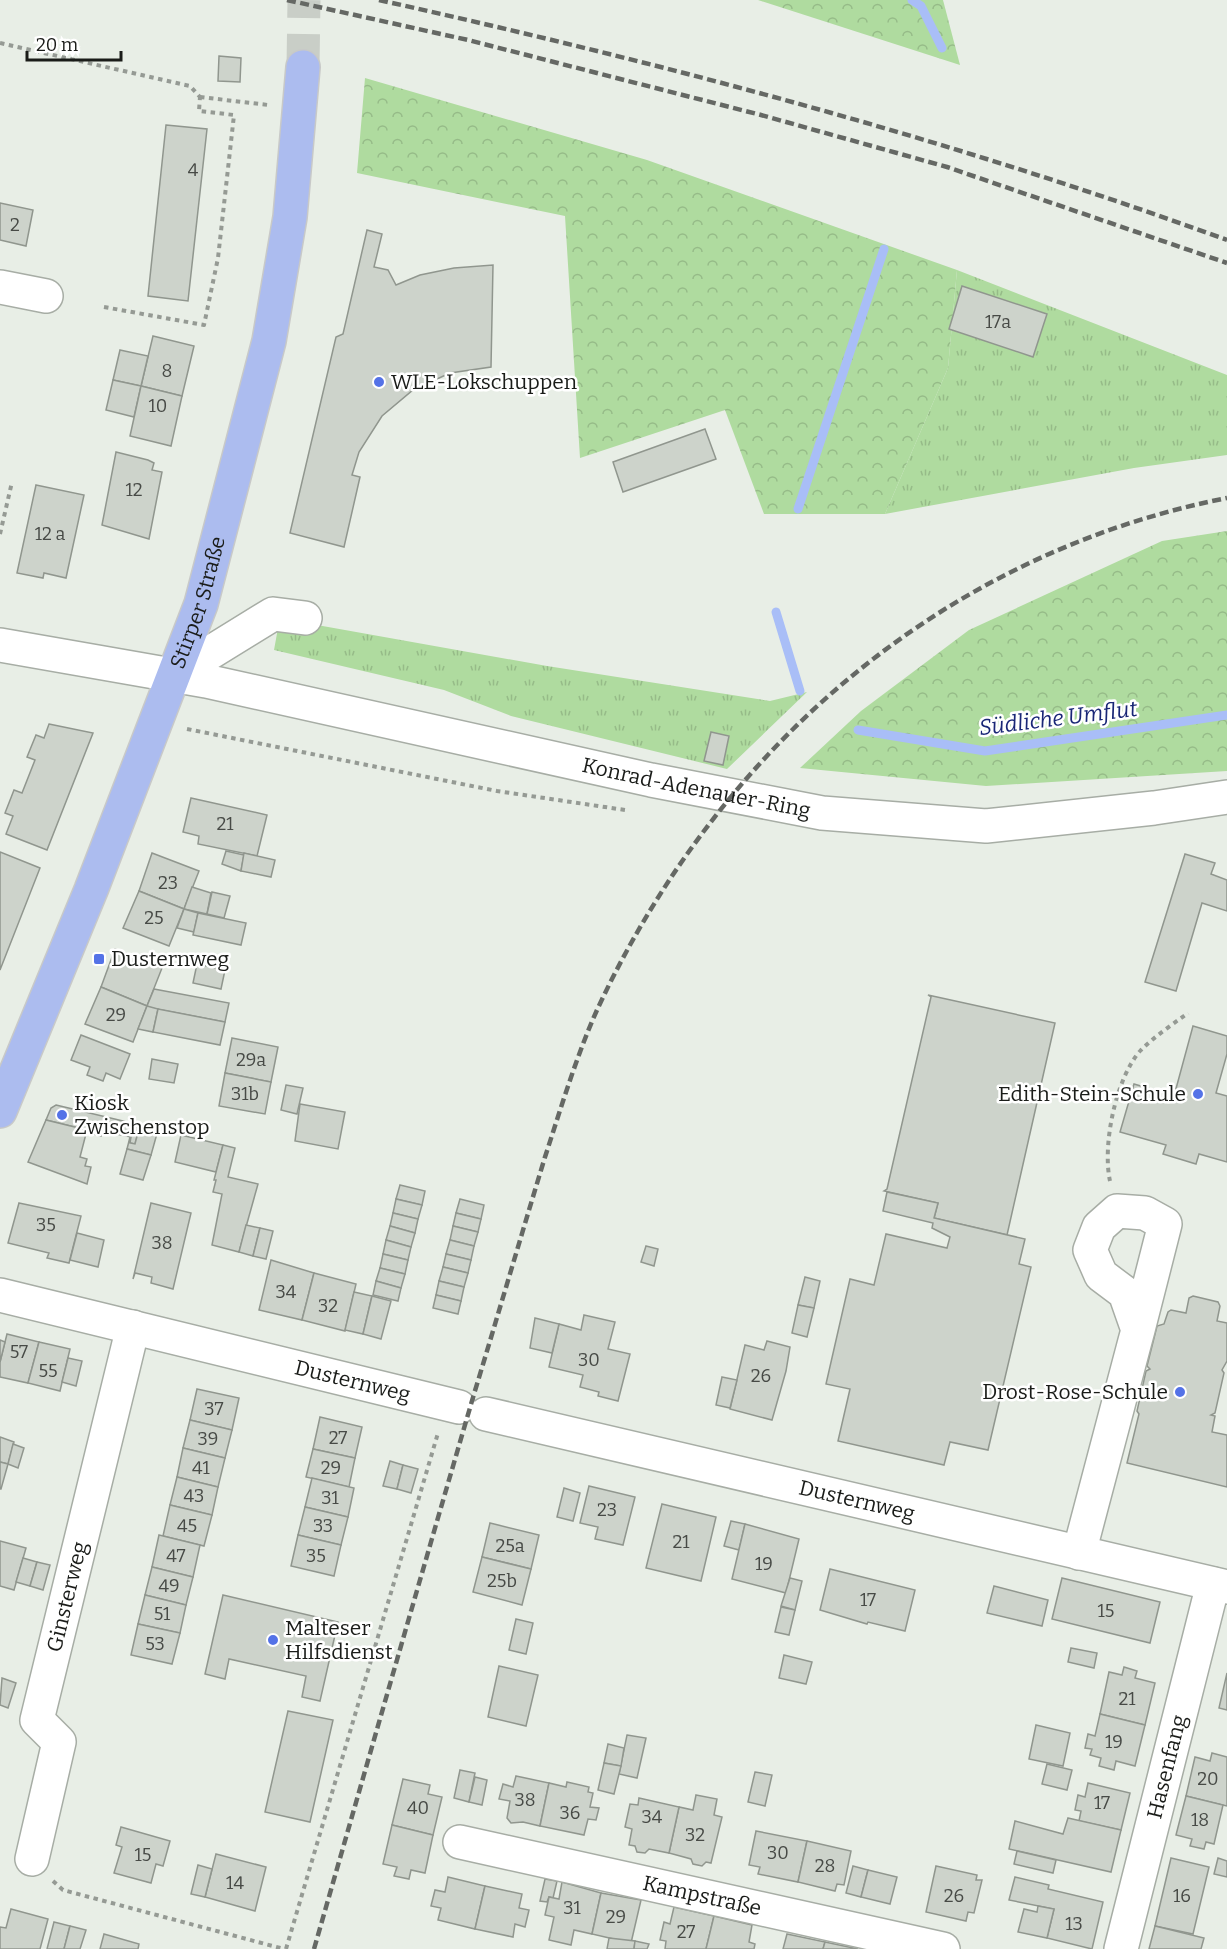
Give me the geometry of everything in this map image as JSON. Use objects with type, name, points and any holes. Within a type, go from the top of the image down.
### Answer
[{"type":"main road","name":"Stirper Straße","points":[[0,1111],[157,721],[201,604],[269,341],[290,217],[303,67]]},
{"type":"street","points":[[0,286],[46,296]]},
{"type":"street","points":[[174,675],[273,614],[305,618]]},
{"type":"street","name":"Konrad-Adenauer-Ring","points":[[0,645],[174,675],[651,780],[822,813],[986,826],[1155,808],[1227,796]]},
{"type":"street","points":[[1079,1553],[1138,1330],[1166,1224],[1144,1213],[1117,1211],[1099,1227],[1090,1250],[1101,1275],[1125,1293],[1138,1330]]},
{"type":"street","name":"Dusternweg","points":[[0,1295],[464,1408],[1220,1586]]},
{"type":"street","name":"Ginsterweg","points":[[32,1858],[59,1742],[37,1720],[133,1327]]},
{"type":"street","name":"Hasenfang","points":[[1121,1949],[1220,1586]]},
{"type":"street","name":"Kampstraße","points":[[460,1842],[943,1949]]},
{"type":"path","points":[[0,43],[190,86],[200,97],[300,109]]},
{"type":"path","points":[[104,307],[204,325],[218,258],[234,115],[199,111],[200,97]]},
{"type":"path","points":[[0,534],[12,482]]},
{"type":"path","points":[[157,721],[497,791],[626,810]]},
{"type":"path","points":[[1117,1211],[1107,1166],[1110,1126],[1124,1082],[1141,1050],[1188,1012]]},
{"type":"path","points":[[32,1858],[63,1890],[285,1949],[464,1408]]},
{"type":"green space","points":[[758,0],[943,0],[960,65]]},
{"type":"green space","points":[[365,78],[647,160],[957,270],[948,368],[885,514],[764,514],[725,410],[580,458],[565,216],[357,173]]},
{"type":"green space","points":[[957,270],[1227,375],[1227,455],[1134,468],[885,514],[948,368]]},
{"type":"green space","points":[[1227,531],[1227,771],[986,786],[800,768],[861,711],[969,630],[1162,541]]},
{"type":"green space","points":[[289,620],[547,666],[770,701],[807,692],[727,769],[511,716],[444,690],[274,650],[278,628]]},
{"type":"building","points":[[219,56],[241,58],[240,82],[218,81]]},
{"type":"building","points":[[166,125],[207,129],[188,301],[148,296]]},
{"type":"building","points":[[0,203],[33,210],[26,246],[0,240]]},
{"type":"building","name":"WLE-Lokschuppen","points":[[367,230],[382,234],[374,267],[388,270],[396,285],[420,275],[454,268],[493,265],[491,367],[450,373],[413,390],[382,416],[359,452],[352,475],[360,477],[344,547],[290,533],[336,337],[343,334]]},
{"type":"building","points":[[962,286],[1047,314],[1033,357],[949,329]]},
{"type":"building","points":[[153,336],[194,346],[182,396],[141,386]]},
{"type":"building","points":[[120,350],[148,356],[141,386],[113,380]]},
{"type":"building","points":[[113,380],[141,386],[134,417],[106,410]]},
{"type":"building","points":[[141,386],[182,396],[171,446],[130,436]]},
{"type":"building","points":[[705,429],[716,459],[623,492],[613,462]]},
{"type":"building","points":[[116,452],[148,460],[154,463],[152,470],[162,472],[149,539],[102,525]]},
{"type":"building","points":[[36,485],[84,495],[66,578],[44,573],[43,578],[17,573]]},
{"type":"building","points":[[49,724],[93,733],[47,850],[6,834],[13,816],[5,813],[14,790],[22,793],[35,760],[27,757],[36,735],[44,738]]},
{"type":"building","points":[[711,732],[729,736],[723,765],[704,761]]},
{"type":"building","points":[[191,798],[267,815],[257,856],[198,844],[199,836],[183,832]]},
{"type":"building","points":[[226,851],[244,855],[241,871],[222,864]]},
{"type":"building","points":[[0,852],[40,868],[0,970]]},
{"type":"building","points":[[152,853],[199,871],[184,909],[139,891]]},
{"type":"building","points":[[244,853],[275,860],[271,877],[241,871]]},
{"type":"building","points":[[1185,854],[1215,863],[1211,874],[1227,880],[1227,911],[1202,903],[1176,991],[1145,982]]},
{"type":"building","points":[[192,887],[211,893],[207,914],[184,909]]},
{"type":"building","points":[[139,891],[184,909],[169,946],[123,928]]},
{"type":"building","points":[[212,892],[230,896],[224,918],[207,914]]},
{"type":"building","points":[[184,909],[198,913],[194,932],[177,928]]},
{"type":"building","points":[[198,913],[246,923],[241,945],[193,935]]},
{"type":"building","points":[[115,949],[162,968],[147,1006],[101,987]]},
{"type":"building","points":[[197,964],[225,970],[221,989],[193,983]]},
{"type":"building","points":[[101,987],[147,1006],[133,1042],[85,1024]]},
{"type":"building","points":[[154,989],[229,1003],[225,1022],[151,1008],[147,1006]]},
{"type":"building","points":[[928,995],[1055,1023],[1007,1235],[934,1218],[938,1203],[884,1191],[887,1189],[931,997]]},
{"type":"building","points":[[147,1006],[158,1009],[153,1032],[138,1029]]},
{"type":"building","points":[[158,1009],[225,1022],[220,1045],[153,1032]]},
{"type":"building","name":"Edith-Stein-Schule","points":[[1193,1026],[1227,1036],[1227,1054],[1216,1093],[1227,1096],[1227,1162],[1199,1154],[1196,1164],[1163,1154],[1166,1145],[1120,1132],[1134,1084],[1174,1096]]},
{"type":"building","points":[[81,1035],[130,1054],[120,1079],[106,1073],[103,1081],[87,1075],[90,1067],[71,1060]]},
{"type":"building","points":[[232,1038],[278,1047],[271,1082],[225,1073]]},
{"type":"building","points":[[152,1059],[178,1064],[174,1083],[149,1079]]},
{"type":"building","points":[[225,1073],[271,1082],[265,1114],[219,1106]]},
{"type":"building","points":[[286,1085],[303,1088],[297,1114],[281,1110]]},
{"type":"building","points":[[300,1104],[345,1112],[338,1149],[295,1141]]},
{"type":"building","points":[[56,1105],[140,1125],[135,1144],[130,1143],[131,1137],[102,1131],[101,1136],[86,1132],[87,1130],[46,1120],[51,1108]]},
{"type":"building","points":[[46,1120],[87,1130],[80,1157],[87,1159],[85,1166],[91,1167],[87,1184],[28,1162]]},
{"type":"building","points":[[140,1125],[158,1130],[151,1155],[127,1149],[130,1137],[130,1143],[135,1144]]},
{"type":"building","points":[[181,1135],[223,1145],[216,1172],[175,1162]]},
{"type":"building","points":[[223,1145],[235,1148],[228,1177],[258,1184],[239,1252],[212,1245],[222,1194],[213,1192],[216,1180],[214,1180]]},
{"type":"building","points":[[127,1149],[151,1155],[143,1180],[120,1174]]},
{"type":"building","points":[[400,1185],[425,1191],[422,1205],[396,1199]]},
{"type":"building","points":[[887,1192],[938,1203],[934,1218],[1025,1239],[1019,1264],[1031,1267],[988,1450],[950,1442],[944,1465],[838,1441],[850,1389],[826,1384],[850,1279],[874,1285],[886,1234],[947,1248],[950,1237],[932,1228],[933,1223],[883,1211]]},
{"type":"building","points":[[396,1199],[422,1205],[418,1219],[393,1213]]},
{"type":"building","points":[[460,1199],[484,1205],[481,1219],[456,1213]]},
{"type":"building","points":[[19,1203],[81,1216],[69,1263],[47,1258],[49,1253],[8,1243]]},
{"type":"building","points":[[151,1203],[191,1213],[173,1289],[151,1283],[152,1277],[135,1273],[133,1279]]},
{"type":"building","points":[[393,1213],[418,1219],[415,1233],[390,1226]]},
{"type":"building","points":[[456,1213],[481,1219],[478,1232],[453,1226]]},
{"type":"building","points":[[246,1225],[260,1228],[253,1256],[239,1252]]},
{"type":"building","points":[[390,1226],[415,1233],[411,1247],[386,1240]]},
{"type":"building","points":[[453,1226],[478,1232],[474,1246],[450,1240]]},
{"type":"building","points":[[260,1228],[273,1231],[266,1259],[253,1256]]},
{"type":"building","points":[[77,1233],[104,1240],[98,1267],[70,1260]]},
{"type":"building","points":[[386,1240],[411,1247],[408,1260],[383,1254]]},
{"type":"building","points":[[450,1240],[474,1246],[471,1260],[446,1254]]},
{"type":"building","points":[[646,1246],[658,1249],[654,1266],[641,1262]]},
{"type":"building","points":[[383,1254],[408,1260],[405,1274],[380,1268]]},
{"type":"building","points":[[446,1254],[471,1260],[468,1273],[443,1267]]},
{"type":"building","points":[[271,1260],[314,1273],[302,1320],[259,1310]]},
{"type":"building","points":[[443,1267],[468,1273],[464,1287],[439,1281]]},
{"type":"building","points":[[380,1268],[405,1274],[401,1288],[376,1281]]},
{"type":"building","points":[[314,1273],[356,1284],[345,1331],[302,1320]]},
{"type":"building","points":[[805,1277],[820,1281],[814,1308],[798,1305]]},
{"type":"building","points":[[376,1281],[401,1288],[398,1301],[373,1295]]},
{"type":"building","points":[[439,1281],[464,1287],[461,1301],[436,1295]]},
{"type":"building","points":[[354,1292],[372,1296],[363,1334],[345,1330]]},
{"type":"building","points":[[436,1295],[461,1301],[458,1314],[433,1308]]},
{"type":"building","points":[[372,1296],[391,1301],[381,1339],[363,1334]]},
{"type":"building","name":"Drost-Rose-Schule","points":[[1193,1296],[1218,1302],[1220,1306],[1217,1321],[1227,1323],[1227,1361],[1222,1370],[1224,1373],[1215,1413],[1211,1415],[1215,1416],[1212,1432],[1227,1435],[1227,1487],[1127,1463],[1139,1414],[1137,1411],[1146,1371],[1150,1369],[1147,1366],[1157,1326],[1164,1324],[1171,1310],[1186,1313],[1189,1298]]},
{"type":"building","points":[[798,1305],[814,1308],[807,1337],[792,1333]]},
{"type":"building","points":[[584,1315],[615,1322],[608,1349],[630,1354],[618,1401],[598,1396],[599,1392],[580,1387],[583,1375],[549,1367],[559,1324],[581,1330]]},
{"type":"building","points":[[535,1318],[559,1324],[552,1353],[530,1348]]},
{"type":"building","points":[[7,1334],[39,1342],[28,1383],[0,1377],[0,1362]]},
{"type":"building","points":[[0,1340],[5,1342],[0,1362]]},
{"type":"building","points":[[767,1341],[790,1347],[786,1371],[772,1420],[730,1409],[745,1345],[764,1350]]},
{"type":"building","points":[[39,1342],[70,1349],[60,1391],[28,1383]]},
{"type":"building","points":[[68,1358],[82,1361],[76,1386],[62,1382]]},
{"type":"building","points":[[722,1377],[737,1380],[730,1408],[716,1405]]},
{"type":"building","points":[[197,1389],[239,1398],[232,1430],[190,1420]]},
{"type":"building","points":[[320,1417],[362,1427],[355,1458],[313,1449]]},
{"type":"building","points":[[190,1420],[232,1430],[225,1458],[183,1448]]},
{"type":"building","points":[[0,1437],[14,1442],[8,1464],[0,1462]]},
{"type":"building","points":[[13,1444],[24,1448],[18,1468],[8,1464]]},
{"type":"building","points":[[183,1448],[225,1458],[218,1487],[177,1477]]},
{"type":"building","points":[[313,1449],[355,1458],[349,1487],[306,1477]]},
{"type":"building","points":[[390,1461],[403,1465],[397,1489],[383,1486]]},
{"type":"building","points":[[0,1462],[8,1464],[1,1489],[0,1489]]},
{"type":"building","points":[[403,1465],[418,1469],[411,1493],[397,1489]]},
{"type":"building","points":[[177,1477],[218,1487],[212,1515],[170,1505]]},
{"type":"building","points":[[312,1478],[354,1488],[348,1517],[305,1507]]},
{"type":"building","points":[[589,1486],[635,1497],[623,1545],[595,1539],[598,1527],[580,1523]]},
{"type":"building","points":[[564,1488],[580,1493],[573,1521],[557,1517]]},
{"type":"building","points":[[662,1504],[716,1517],[701,1581],[646,1568]]},
{"type":"building","points":[[170,1505],[212,1515],[204,1546],[163,1536]]},
{"type":"building","points":[[305,1507],[348,1517],[341,1545],[298,1535]]},
{"type":"building","points":[[731,1521],[745,1524],[739,1550],[724,1546]]},
{"type":"building","points":[[490,1523],[539,1535],[531,1569],[482,1557]]},
{"type":"building","points":[[745,1524],[799,1539],[786,1593],[732,1579]]},
{"type":"building","points":[[159,1535],[200,1545],[193,1577],[152,1567]]},
{"type":"building","points":[[298,1535],[341,1545],[334,1576],[291,1566]]},
{"type":"building","points":[[0,1541],[26,1548],[14,1590],[0,1586]]},
{"type":"building","points":[[482,1557],[531,1569],[522,1605],[473,1592]]},
{"type":"building","points":[[23,1558],[37,1562],[30,1586],[16,1582]]},
{"type":"building","points":[[37,1562],[50,1565],[43,1590],[30,1586]]},
{"type":"building","points":[[152,1567],[193,1577],[186,1605],[145,1595]]},
{"type":"building","points":[[830,1569],[915,1590],[905,1631],[868,1622],[867,1624],[820,1610]]},
{"type":"building","points":[[790,1578],[802,1581],[795,1610],[781,1606]]},
{"type":"building","points":[[1062,1578],[1160,1602],[1150,1643],[1052,1619]]},
{"type":"building","points":[[994,1586],[1048,1600],[1042,1626],[987,1613]]},
{"type":"building","points":[[145,1595],[186,1605],[180,1633],[138,1624]]},
{"type":"building","name":"Malteser Hilfsdienst","points":[[223,1595],[338,1622],[320,1701],[302,1697],[306,1676],[229,1659],[225,1679],[205,1674]]},
{"type":"building","points":[[781,1607],[795,1610],[789,1635],[775,1632]]},
{"type":"building","points":[[516,1619],[533,1623],[526,1654],[509,1650]]},
{"type":"building","points":[[138,1624],[180,1633],[172,1664],[131,1655]]},
{"type":"building","points":[[1071,1648],[1097,1653],[1094,1668],[1068,1662]]},
{"type":"building","points":[[784,1655],[812,1662],[806,1684],[779,1678]]},
{"type":"building","points":[[499,1666],[538,1675],[526,1726],[488,1717]]},
{"type":"building","points":[[1124,1667],[1137,1671],[1135,1678],[1155,1683],[1145,1725],[1100,1714],[1109,1672],[1122,1675]]},
{"type":"building","points":[[1227,1673],[1227,1710],[1219,1708]]},
{"type":"building","points":[[2,1678],[16,1683],[8,1708],[0,1705]]},
{"type":"building","points":[[288,1711],[333,1720],[310,1822],[265,1812]]},
{"type":"building","points":[[1100,1714],[1145,1725],[1135,1766],[1116,1761],[1114,1770],[1099,1766],[1101,1758],[1090,1755],[1092,1749],[1085,1748],[1088,1734],[1095,1736]]},
{"type":"building","points":[[1036,1725],[1070,1733],[1063,1766],[1029,1759]]},
{"type":"building","points":[[627,1735],[646,1738],[637,1778],[619,1774]]},
{"type":"building","points":[[608,1744],[624,1748],[621,1766],[604,1763]]},
{"type":"building","points":[[1212,1753],[1227,1757],[1227,1806],[1186,1796],[1195,1757],[1210,1761]]},
{"type":"building","points":[[604,1763],[621,1766],[614,1794],[598,1790]]},
{"type":"building","points":[[1047,1764],[1072,1770],[1067,1790],[1042,1784]]},
{"type":"building","points":[[460,1770],[475,1773],[469,1802],[454,1798]]},
{"type":"building","points":[[755,1772],[772,1775],[765,1806],[748,1802]]},
{"type":"building","points":[[516,1776],[549,1783],[540,1826],[523,1822],[511,1823],[507,1818],[510,1801],[499,1799],[503,1784],[513,1787]]},
{"type":"building","points":[[475,1777],[487,1780],[482,1805],[469,1802]]},
{"type":"building","points":[[403,1779],[430,1785],[428,1794],[442,1797],[433,1835],[392,1825]]},
{"type":"building","points":[[567,1782],[589,1787],[588,1792],[593,1793],[590,1807],[599,1808],[596,1820],[588,1819],[584,1835],[540,1826],[549,1783],[566,1787]]},
{"type":"building","points":[[1088,1783],[1130,1793],[1121,1830],[1079,1821],[1081,1811],[1075,1810],[1078,1795],[1085,1797]]},
{"type":"building","points":[[696,1795],[717,1799],[714,1815],[722,1817],[711,1863],[706,1862],[702,1866],[693,1864],[691,1859],[669,1853],[679,1807],[693,1810]]},
{"type":"building","points":[[1186,1796],[1223,1805],[1214,1844],[1206,1842],[1204,1849],[1190,1846],[1192,1839],[1176,1835]]},
{"type":"building","points":[[639,1798],[679,1807],[669,1853],[649,1849],[645,1853],[637,1852],[635,1846],[629,1845],[632,1829],[625,1827],[630,1804],[638,1805]]},
{"type":"building","points":[[1068,1818],[1121,1830],[1111,1872],[1009,1849],[1015,1821],[1063,1834]]},
{"type":"building","points":[[392,1825],[433,1835],[425,1873],[411,1870],[409,1879],[394,1876],[397,1867],[383,1864]]},
{"type":"building","points":[[121,1827],[170,1841],[163,1866],[156,1864],[151,1883],[114,1873],[122,1847],[116,1845]]},
{"type":"building","points":[[756,1831],[807,1841],[798,1882],[758,1874],[760,1867],[749,1865]]},
{"type":"building","points":[[807,1841],[851,1851],[844,1885],[837,1884],[835,1891],[798,1882]]},
{"type":"building","points":[[1017,1851],[1056,1860],[1053,1873],[1014,1864]]},
{"type":"building","points":[[216,1854],[266,1867],[255,1911],[205,1897]]},
{"type":"building","points":[[1171,1858],[1209,1867],[1193,1934],[1155,1926]]},
{"type":"building","points":[[1218,1858],[1227,1861],[1227,1877],[1214,1874]]},
{"type":"building","points":[[198,1865],[212,1869],[205,1897],[191,1894]]},
{"type":"building","points":[[853,1866],[868,1870],[861,1897],[846,1893]]},
{"type":"building","points":[[936,1866],[977,1875],[976,1880],[982,1880],[974,1913],[968,1912],[966,1921],[926,1912]]},
{"type":"building","points":[[868,1870],[897,1877],[890,1904],[861,1897]]},
{"type":"building","points":[[448,1877],[485,1886],[475,1929],[438,1920],[441,1908],[431,1906],[435,1890],[445,1892]]},
{"type":"building","points":[[1015,1877],[1049,1885],[1048,1889],[1103,1902],[1092,1949],[1047,1938],[1054,1909],[1009,1900]]},
{"type":"building","points":[[545,1879],[557,1881],[553,1898],[549,1897],[547,1902],[540,1901]]},
{"type":"building","points":[[562,1882],[601,1893],[592,1934],[574,1930],[571,1945],[549,1940],[554,1917],[545,1915],[549,1897],[559,1899]]},
{"type":"building","points":[[485,1886],[522,1894],[519,1908],[529,1910],[525,1927],[515,1924],[513,1937],[475,1929]]},
{"type":"building","points":[[601,1893],[641,1900],[631,1943],[592,1934]]},
{"type":"building","points":[[1038,1906],[1054,1909],[1047,1938],[1018,1932],[1024,1909],[1037,1912]]},
{"type":"building","points":[[674,1907],[714,1916],[706,1949],[665,1949],[666,1941],[660,1940],[664,1922],[670,1924]]},
{"type":"building","points":[[11,1909],[48,1919],[40,1949],[0,1949],[0,1927],[6,1928]]},
{"type":"building","points":[[714,1916],[752,1925],[749,1942],[755,1944],[754,1949],[706,1949]]},
{"type":"building","points":[[54,1922],[70,1926],[64,1949],[47,1949]]},
{"type":"building","points":[[70,1926],[86,1930],[80,1949],[64,1949]]},
{"type":"building","points":[[1155,1926],[1204,1938],[1201,1949],[1149,1949]]},
{"type":"building","points":[[104,1934],[139,1944],[138,1949],[100,1949]]},
{"type":"building","points":[[787,1934],[825,1942],[823,1949],[783,1949]]},
{"type":"building","points":[[609,1938],[635,1941],[634,1949],[607,1949]]},
{"type":"building","points":[[635,1941],[649,1944],[647,1949],[634,1949]]},
{"type":"building","points":[[825,1942],[858,1949],[823,1949]]},
{"type":"waterway","name":"Südliche Umflut","points":[[912,0],[921,6],[942,48]]},
{"type":"waterway","name":"Südliche Umflut","points":[[798,509],[884,249]]},
{"type":"waterway","name":"Südliche Umflut","points":[[776,612],[800,691]]},
{"type":"waterway","name":"Südliche Umflut","points":[[858,730],[985,751],[1227,715]]},
{"type":"tunnel","points":[[303,67],[304,0]]},
{"type":"railway","points":[[287,0],[468,40],[761,115],[947,167],[1227,263]]},
{"type":"railway","points":[[379,0],[594,50],[807,106],[1018,169],[1227,240]]},
{"type":"railway","points":[[314,1949],[474,1394],[545,1157],[589,1028],[647,915],[706,828],[774,748],[850,677],[934,616],[1025,565],[1123,525],[1227,498]]},
{"type":"place","name":"WLE-Lokschuppen","points":[[379,382]]},
{"type":"place","name":"Dusternweg","points":[[99,959]]},
{"type":"place","name":"Edith-Stein-Schule","points":[[1198,1094]]},
{"type":"place","name":"Kiosk Zwischenstop","points":[[62,1115]]},
{"type":"place","name":"Drost-Rose-Schule","points":[[1180,1392]]},
{"type":"place","name":"Malteser Hilfsdienst","points":[[273,1640]]}]
